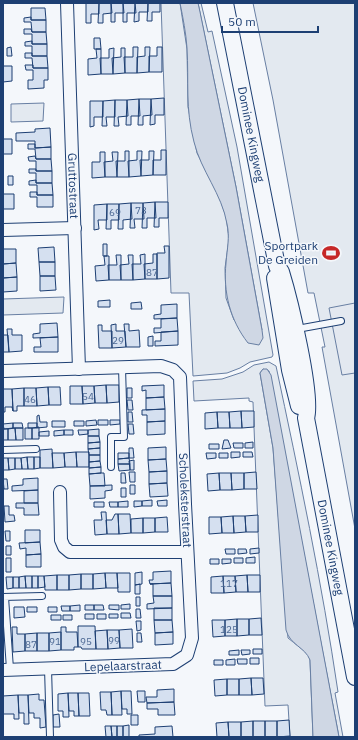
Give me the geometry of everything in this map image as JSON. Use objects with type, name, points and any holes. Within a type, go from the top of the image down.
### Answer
[{"type":"main road","name":"Dominee Kingweg","points":[[225,3],[277,266],[282,272],[289,330],[305,383],[308,411],[306,418],[355,677]]},
{"type":"street","name":"Gruttostraat","points":[[67,3],[79,369]]},
{"type":"street","points":[[3,230],[74,228]]},
{"type":"street","name":"Scholeksterstraat","points":[[3,371],[164,366],[176,372],[182,380],[188,552],[77,554],[70,552],[64,547],[61,540],[60,492]]},
{"type":"street","name":"Lepelaarstraat","points":[[6,670],[174,664],[187,655],[192,638],[188,552]]},
{"type":"lane","points":[[289,330],[341,321]]},
{"type":"lane","points":[[111,467],[110,436],[124,437],[122,367]]},
{"type":"lane","points":[[3,450],[36,448]]},
{"type":"lane","name":"Lepelaarstraat","points":[[6,670],[4,597],[42,596]]},
{"type":"lane","points":[[48,668],[50,737]]},
{"type":"shaded area","points":[[161,3],[180,3],[187,49],[188,107],[197,153],[218,194],[226,216],[229,239],[225,268],[226,298],[234,320],[262,330],[236,187],[198,3],[201,3],[208,32],[212,31],[237,147],[273,355],[272,357],[250,362],[227,373],[193,376],[189,293],[171,293]]},
{"type":"shaded area","points":[[180,3],[198,3],[236,187],[262,330],[263,338],[259,345],[248,343],[232,315],[229,305],[225,274],[228,229],[221,203],[201,163],[191,130],[188,106],[187,42]]},
{"type":"shaded area","name":"Sportpark De Greiden","points":[[253,3],[355,3],[355,529],[322,347],[325,347],[314,293],[308,293],[273,100]]},
{"type":"shaded area","points":[[44,103],[43,121],[11,122],[11,104]]},
{"type":"shaded area","points":[[64,297],[63,313],[3,315],[3,299]]},
{"type":"shaded area","points":[[355,303],[355,373],[342,375],[329,308]]},
{"type":"shaded area","points":[[269,362],[276,366],[310,529],[332,651],[338,692],[335,693],[343,737],[339,737],[269,371],[263,369],[260,373],[273,448],[288,638],[308,654],[310,660],[313,737],[290,737],[288,705],[265,706],[253,402],[249,401],[249,398],[194,401],[193,381],[222,379],[243,372],[254,365]]},
{"type":"shaded area","points":[[263,369],[267,369],[271,375],[339,737],[313,737],[310,660],[305,652],[294,643],[286,630],[273,448],[260,373]]},
{"type":"building","points":[[86,3],[99,3],[99,14],[91,14],[91,23],[86,23]]},
{"type":"building","points":[[99,3],[111,3],[112,13],[103,14],[103,23],[98,23]]},
{"type":"building","points":[[111,3],[123,3],[124,13],[115,13],[115,22],[111,22]]},
{"type":"building","points":[[123,3],[135,3],[136,13],[127,13],[127,22],[123,22]]},
{"type":"building","points":[[135,3],[148,3],[148,12],[139,12],[139,21],[134,22]]},
{"type":"building","points":[[148,3],[160,3],[160,12],[152,12],[152,21],[147,21]]},
{"type":"building","points":[[31,8],[45,8],[46,20],[31,20]]},
{"type":"building","points":[[31,17],[31,20],[46,20],[46,32],[32,32],[31,22],[24,22],[24,18]]},
{"type":"building","points":[[24,29],[31,29],[32,32],[46,32],[47,44],[32,44],[32,34],[24,34]]},
{"type":"building","points":[[94,38],[100,38],[101,49],[94,49]]},
{"type":"building","points":[[32,41],[32,44],[47,44],[47,56],[32,56],[32,46],[25,46],[25,42]]},
{"type":"building","points":[[11,47],[12,56],[7,56],[7,48]]},
{"type":"building","points":[[133,47],[138,47],[137,73],[125,73],[124,57],[133,57]]},
{"type":"building","points":[[145,47],[150,47],[149,72],[137,73],[137,57],[145,56]]},
{"type":"building","points":[[157,47],[162,47],[162,72],[149,72],[149,56],[157,56]]},
{"type":"building","points":[[114,48],[113,74],[101,74],[100,58],[109,58],[109,49]]},
{"type":"building","points":[[121,48],[125,48],[125,73],[113,74],[112,58],[121,57]]},
{"type":"building","points":[[96,49],[101,49],[101,74],[88,75],[88,59],[97,58]]},
{"type":"building","points":[[25,53],[32,53],[32,56],[47,56],[48,68],[33,68],[32,58],[25,58]]},
{"type":"building","points":[[25,65],[33,65],[33,68],[48,68],[48,80],[44,80],[44,88],[28,89],[28,80],[33,80],[33,70],[26,70]]},
{"type":"building","points":[[3,66],[12,66],[12,81],[3,82]]},
{"type":"building","points":[[164,98],[164,115],[155,115],[155,124],[150,125],[151,99]]},
{"type":"building","points":[[139,99],[151,99],[152,115],[143,116],[143,125],[138,125]]},
{"type":"building","points":[[139,99],[140,116],[131,116],[131,125],[126,125],[127,100]]},
{"type":"building","points":[[115,100],[115,117],[106,117],[107,126],[102,126],[103,101]]},
{"type":"building","points":[[115,100],[127,100],[128,116],[118,117],[119,126],[114,126]]},
{"type":"building","points":[[90,101],[103,101],[103,117],[94,117],[94,126],[90,127]]},
{"type":"building","points":[[50,128],[51,147],[35,148],[35,141],[16,141],[16,133],[35,132],[35,129]]},
{"type":"building","points":[[3,139],[12,139],[12,154],[3,154]]},
{"type":"building","points":[[28,144],[35,144],[35,148],[51,147],[51,159],[36,159],[35,149],[28,149]]},
{"type":"building","points":[[161,150],[166,150],[166,175],[153,175],[153,160],[161,160]]},
{"type":"building","points":[[125,151],[129,151],[129,177],[117,177],[116,161],[125,161]]},
{"type":"building","points":[[137,151],[142,151],[141,176],[129,177],[128,161],[137,160]]},
{"type":"building","points":[[149,151],[154,151],[153,175],[141,176],[140,160],[149,160]]},
{"type":"building","points":[[100,152],[105,152],[105,177],[92,178],[92,162],[100,162]]},
{"type":"building","points":[[112,152],[118,152],[117,177],[105,177],[104,162],[113,161]]},
{"type":"building","points":[[35,156],[36,159],[51,159],[52,171],[36,171],[36,161],[29,161],[28,157]]},
{"type":"building","points":[[29,169],[36,169],[36,171],[52,171],[52,183],[36,183],[36,173],[29,173]]},
{"type":"building","points":[[8,176],[13,176],[13,185],[8,185]]},
{"type":"building","points":[[36,180],[36,183],[52,183],[53,195],[37,195],[37,185],[29,185],[29,181]]},
{"type":"building","points":[[30,192],[37,192],[37,195],[53,195],[53,207],[37,207],[37,197],[30,197]]},
{"type":"building","points":[[3,194],[14,194],[14,209],[3,209]]},
{"type":"building","points":[[155,202],[168,202],[168,218],[159,218],[159,227],[154,227]]},
{"type":"building","points":[[155,202],[156,218],[147,218],[147,228],[142,228],[143,203]]},
{"type":"building","points":[[131,203],[132,219],[123,220],[123,229],[118,229],[119,204]]},
{"type":"building","points":[[131,203],[143,203],[144,219],[134,219],[135,228],[130,228]]},
{"type":"building","points":[[107,204],[107,220],[98,220],[99,229],[94,230],[94,205]]},
{"type":"building","points":[[107,204],[119,204],[119,220],[111,220],[111,229],[106,229]]},
{"type":"building","points":[[103,244],[107,244],[107,256],[103,256]]},
{"type":"building","points":[[164,246],[169,246],[169,278],[157,279],[157,253],[165,253]]},
{"type":"building","points":[[54,247],[55,262],[39,262],[38,248]]},
{"type":"building","points":[[3,249],[16,249],[16,263],[3,264]]},
{"type":"building","points":[[145,254],[145,279],[133,280],[132,264],[141,264],[140,255]]},
{"type":"building","points":[[153,254],[157,254],[157,279],[145,279],[144,264],[153,263]]},
{"type":"building","points":[[116,255],[121,255],[121,280],[109,280],[108,265],[117,265]]},
{"type":"building","points":[[128,255],[133,255],[133,280],[121,280],[120,265],[129,264]]},
{"type":"building","points":[[104,256],[109,256],[109,280],[96,281],[95,266],[105,265]]},
{"type":"building","points":[[39,262],[55,262],[55,276],[40,276]]},
{"type":"building","points":[[16,263],[17,277],[3,278],[3,264]]},
{"type":"building","points":[[40,276],[55,276],[56,290],[40,291]]},
{"type":"building","points":[[17,277],[17,291],[3,292],[3,278]]},
{"type":"building","points":[[110,300],[110,307],[98,307],[98,301]]},
{"type":"building","points":[[141,302],[142,309],[131,309],[131,303]]},
{"type":"building","points":[[177,304],[177,318],[154,319],[154,315],[161,314],[161,305]]},
{"type":"building","points":[[177,318],[178,331],[154,333],[154,328],[161,328],[161,319]]},
{"type":"building","points":[[57,323],[58,337],[33,338],[33,334],[40,333],[40,324]]},
{"type":"building","points":[[116,324],[116,331],[125,331],[126,347],[112,348],[111,325]]},
{"type":"building","points":[[124,324],[129,324],[129,331],[139,330],[140,347],[126,347]]},
{"type":"building","points":[[98,325],[102,325],[102,331],[112,331],[112,348],[99,348]]},
{"type":"building","points":[[7,329],[12,329],[12,335],[22,335],[22,351],[9,352]]},
{"type":"building","points":[[178,331],[178,345],[155,346],[155,341],[161,341],[161,332]]},
{"type":"building","points":[[3,335],[8,335],[9,352],[3,352]]},
{"type":"building","points":[[153,336],[153,346],[148,346],[148,337]]},
{"type":"building","points":[[58,337],[58,352],[34,352],[34,347],[41,347],[40,338]]},
{"type":"building","points":[[106,385],[119,385],[119,402],[107,403]]},
{"type":"building","points":[[106,385],[107,403],[95,403],[94,386]]},
{"type":"building","points":[[164,385],[164,397],[146,398],[146,390],[142,391],[142,386]]},
{"type":"building","points":[[70,386],[82,386],[83,404],[70,404]]},
{"type":"building","points":[[82,386],[94,386],[95,403],[83,404]]},
{"type":"building","points":[[48,387],[49,405],[37,406],[36,388]]},
{"type":"building","points":[[48,387],[60,387],[61,405],[49,405]]},
{"type":"building","points":[[24,388],[36,388],[37,406],[24,406]]},
{"type":"building","points":[[24,388],[24,406],[17,406],[17,411],[13,411],[12,389]]},
{"type":"building","points":[[127,388],[132,388],[132,398],[127,398]]},
{"type":"building","points":[[3,389],[12,389],[13,411],[12,407],[5,407],[5,412],[3,412]]},
{"type":"building","points":[[164,397],[165,409],[146,410],[146,398]]},
{"type":"building","points":[[127,400],[132,400],[133,410],[128,410]]},
{"type":"building","points":[[165,409],[165,421],[147,422],[147,415],[142,415],[142,410]]},
{"type":"building","points":[[241,411],[254,411],[254,427],[242,428]]},
{"type":"building","points":[[241,411],[242,428],[230,428],[229,412]]},
{"type":"building","points":[[128,412],[132,412],[133,422],[128,422]]},
{"type":"building","points":[[217,412],[229,412],[230,428],[218,428]]},
{"type":"building","points":[[217,412],[218,428],[205,429],[205,413]]},
{"type":"building","points":[[39,415],[40,422],[47,422],[47,427],[37,428],[37,416]]},
{"type":"building","points":[[96,420],[97,425],[86,426],[86,421]]},
{"type":"building","points":[[98,420],[108,420],[108,425],[98,425]]},
{"type":"building","points":[[110,420],[120,420],[120,424],[110,425]]},
{"type":"building","points":[[52,421],[65,421],[65,427],[52,427]]},
{"type":"building","points":[[74,421],[84,421],[84,426],[74,426]]},
{"type":"building","points":[[165,421],[165,434],[147,435],[147,422]]},
{"type":"building","points":[[13,423],[13,428],[4,429],[3,424]]},
{"type":"building","points":[[13,423],[22,423],[23,428],[13,428]]},
{"type":"building","points":[[28,423],[37,423],[37,428],[28,428]]},
{"type":"building","points":[[128,424],[133,424],[134,434],[129,434]]},
{"type":"building","points":[[39,427],[39,439],[32,439],[32,428]]},
{"type":"building","points":[[15,428],[23,428],[23,440],[16,440]]},
{"type":"building","points":[[15,428],[16,440],[8,440],[8,429]]},
{"type":"building","points":[[25,428],[32,428],[32,439],[25,439]]},
{"type":"building","points":[[3,429],[8,429],[8,440],[3,440]]},
{"type":"building","points":[[99,429],[99,436],[88,436],[88,430]]},
{"type":"building","points":[[64,430],[64,435],[54,436],[54,431]]},
{"type":"building","points":[[64,430],[73,430],[73,435],[64,435]]},
{"type":"building","points":[[78,430],[88,430],[88,434],[79,435]]},
{"type":"building","points":[[49,431],[49,436],[39,436],[39,432]]},
{"type":"building","points":[[88,436],[99,436],[100,442],[88,443]]},
{"type":"building","points":[[224,440],[228,440],[231,448],[222,449]]},
{"type":"building","points":[[100,442],[100,448],[88,449],[88,443]]},
{"type":"building","points":[[253,442],[253,448],[245,448],[245,443]]},
{"type":"building","points":[[233,443],[243,443],[243,448],[234,448]]},
{"type":"building","points":[[209,444],[219,444],[219,449],[209,449]]},
{"type":"building","points":[[166,447],[166,459],[148,460],[148,448]]},
{"type":"building","points":[[100,448],[100,455],[89,455],[88,449]]},
{"type":"building","points":[[129,448],[133,448],[134,458],[129,458]]},
{"type":"building","points":[[52,449],[53,468],[40,468],[40,450]]},
{"type":"building","points":[[76,452],[77,467],[65,467],[64,453]]},
{"type":"building","points":[[76,452],[89,452],[89,467],[77,467]]},
{"type":"building","points":[[231,452],[240,452],[240,457],[231,458]]},
{"type":"building","points":[[243,452],[252,452],[253,457],[243,457]]},
{"type":"building","points":[[52,453],[64,453],[65,467],[53,468]]},
{"type":"building","points":[[118,453],[129,453],[129,458],[118,459]]},
{"type":"building","points":[[206,453],[216,453],[216,458],[207,459]]},
{"type":"building","points":[[219,453],[228,453],[228,458],[219,458]]},
{"type":"building","points":[[89,455],[100,455],[100,461],[89,462]]},
{"type":"building","points":[[27,457],[34,457],[34,469],[28,469]]},
{"type":"building","points":[[27,457],[28,469],[22,469],[21,458]]},
{"type":"building","points":[[34,457],[40,457],[40,468],[34,469]]},
{"type":"building","points":[[3,458],[8,458],[9,470],[3,470]]},
{"type":"building","points":[[8,458],[15,458],[15,469],[9,470]]},
{"type":"building","points":[[15,458],[21,458],[22,469],[15,469]]},
{"type":"building","points":[[129,458],[130,464],[118,464],[118,459]]},
{"type":"building","points":[[166,459],[167,471],[149,472],[148,460]]},
{"type":"building","points":[[134,460],[134,470],[130,470],[129,461]]},
{"type":"building","points":[[100,461],[101,467],[89,468],[89,462]]},
{"type":"building","points":[[118,464],[130,464],[130,470],[119,471]]},
{"type":"building","points":[[101,467],[101,473],[89,474],[89,468]]},
{"type":"building","points":[[167,471],[167,483],[149,484],[149,472]]},
{"type":"building","points":[[129,472],[135,472],[135,482],[130,482]]},
{"type":"building","points":[[256,472],[257,489],[244,489],[244,473]]},
{"type":"building","points":[[104,473],[105,486],[90,486],[89,474]]},
{"type":"building","points":[[121,473],[125,473],[126,483],[121,483]]},
{"type":"building","points":[[219,473],[231,473],[232,490],[220,490]]},
{"type":"building","points":[[219,473],[220,490],[208,491],[207,474]]},
{"type":"building","points":[[231,473],[244,473],[244,489],[232,490]]},
{"type":"building","points":[[38,478],[38,490],[12,491],[12,486],[23,485],[23,479]]},
{"type":"building","points":[[3,479],[7,479],[8,489],[4,489]]},
{"type":"building","points":[[167,483],[168,496],[150,497],[149,484]]},
{"type":"building","points":[[112,485],[112,490],[105,491],[105,498],[90,499],[90,486]]},
{"type":"building","points":[[130,485],[135,485],[135,494],[130,494]]},
{"type":"building","points":[[121,488],[126,488],[126,497],[121,497]]},
{"type":"building","points":[[38,490],[38,503],[24,503],[24,491]]},
{"type":"building","points":[[152,500],[152,506],[142,506],[142,501]]},
{"type":"building","points":[[167,500],[167,506],[158,506],[157,501]]},
{"type":"building","points":[[128,501],[128,507],[118,507],[118,502]]},
{"type":"building","points":[[134,501],[142,501],[142,506],[134,507]]},
{"type":"building","points":[[94,502],[104,502],[104,507],[94,507]]},
{"type":"building","points":[[109,502],[118,502],[118,507],[110,507]]},
{"type":"building","points":[[16,503],[38,503],[39,515],[24,515],[24,508],[16,508]]},
{"type":"building","points":[[4,506],[9,506],[9,515],[14,515],[15,521],[5,522]]},
{"type":"building","points":[[101,512],[106,512],[107,534],[95,535],[94,520],[102,520]]},
{"type":"building","points":[[115,514],[118,514],[119,534],[107,534],[106,520],[112,520]]},
{"type":"building","points":[[118,514],[130,514],[131,533],[119,534]]},
{"type":"building","points":[[258,515],[258,532],[246,532],[245,516]]},
{"type":"building","points":[[233,516],[234,533],[222,533],[221,517]]},
{"type":"building","points":[[233,516],[245,516],[246,532],[234,533]]},
{"type":"building","points":[[167,517],[168,532],[155,532],[155,518]]},
{"type":"building","points":[[209,517],[221,517],[222,533],[209,534]]},
{"type":"building","points":[[143,518],[155,518],[155,532],[143,533]]},
{"type":"building","points":[[143,518],[143,533],[131,533],[131,519]]},
{"type":"building","points":[[25,530],[40,530],[40,542],[25,543]]},
{"type":"building","points":[[5,531],[10,531],[10,541],[6,541]]},
{"type":"building","points":[[40,542],[41,554],[26,555],[26,548],[20,549],[19,543]]},
{"type":"building","points":[[6,546],[11,546],[11,555],[6,555]]},
{"type":"building","points":[[259,548],[259,553],[250,554],[250,549]]},
{"type":"building","points":[[225,549],[235,549],[235,554],[226,554]]},
{"type":"building","points":[[238,549],[246,549],[247,553],[238,554]]},
{"type":"building","points":[[41,554],[41,567],[26,567],[26,555]]},
{"type":"building","points":[[255,557],[255,563],[246,563],[246,558]]},
{"type":"building","points":[[6,558],[11,558],[11,572],[6,572]]},
{"type":"building","points":[[234,558],[243,558],[243,563],[234,563]]},
{"type":"building","points":[[210,559],[219,559],[219,564],[210,564]]},
{"type":"building","points":[[222,559],[231,559],[231,563],[222,564]]},
{"type":"building","points":[[171,571],[171,583],[150,584],[149,580],[153,580],[153,572]]},
{"type":"building","points":[[142,572],[142,584],[135,585],[135,573]]},
{"type":"building","points":[[105,573],[117,573],[118,588],[106,588]]},
{"type":"building","points":[[105,573],[106,588],[93,589],[93,574]]},
{"type":"building","points":[[117,573],[130,573],[130,592],[118,592]]},
{"type":"building","points":[[81,574],[81,589],[69,590],[69,575]]},
{"type":"building","points":[[81,574],[93,574],[93,589],[81,589]]},
{"type":"building","points":[[57,575],[69,575],[69,590],[57,590]]},
{"type":"building","points":[[57,575],[57,590],[45,590],[44,576]]},
{"type":"building","points":[[247,575],[248,592],[236,592],[235,576]]},
{"type":"building","points":[[247,575],[260,575],[260,592],[248,592]]},
{"type":"building","points":[[25,576],[26,588],[19,588],[19,577]]},
{"type":"building","points":[[25,576],[32,576],[32,588],[26,588]]},
{"type":"building","points":[[32,576],[38,576],[38,588],[32,588]]},
{"type":"building","points":[[38,576],[44,576],[45,587],[38,588]]},
{"type":"building","points":[[223,576],[235,576],[236,592],[224,593]]},
{"type":"building","points":[[223,576],[224,593],[211,593],[211,577]]},
{"type":"building","points":[[6,577],[13,577],[13,588],[7,589]]},
{"type":"building","points":[[13,577],[19,577],[19,588],[13,588]]},
{"type":"building","points":[[171,583],[172,596],[153,596],[153,584],[150,584]]},
{"type":"building","points":[[140,584],[140,594],[135,594],[135,585]]},
{"type":"building","points":[[153,596],[172,596],[172,608],[147,609],[147,604],[154,603]]},
{"type":"building","points":[[136,597],[140,597],[140,606],[136,606]]},
{"type":"building","points":[[130,604],[130,609],[121,609],[121,605]]},
{"type":"building","points":[[80,605],[80,611],[70,611],[70,606]]},
{"type":"building","points":[[85,605],[94,605],[94,610],[85,610]]},
{"type":"building","points":[[94,605],[103,605],[104,610],[94,610]]},
{"type":"building","points":[[109,605],[119,605],[119,610],[109,609]]},
{"type":"building","points":[[61,606],[70,606],[70,611],[62,611]]},
{"type":"building","points":[[14,607],[24,607],[25,617],[14,618]]},
{"type":"building","points":[[27,607],[37,607],[37,612],[27,612]]},
{"type":"building","points":[[48,607],[57,607],[57,612],[48,612]]},
{"type":"building","points":[[154,608],[172,608],[172,620],[154,620]]},
{"type":"building","points":[[136,609],[140,609],[141,618],[136,618]]},
{"type":"building","points":[[121,613],[130,613],[131,618],[121,618]]},
{"type":"building","points":[[85,614],[94,614],[94,619],[85,619]]},
{"type":"building","points":[[97,614],[106,614],[106,619],[97,619]]},
{"type":"building","points":[[109,614],[118,614],[118,618],[109,618]]},
{"type":"building","points":[[51,615],[61,615],[61,620],[51,620]]},
{"type":"building","points":[[63,615],[72,615],[72,620],[63,620]]},
{"type":"building","points":[[261,618],[262,635],[249,635],[249,619]]},
{"type":"building","points":[[237,619],[237,636],[225,636],[225,620]]},
{"type":"building","points":[[237,619],[249,619],[249,635],[237,636]]},
{"type":"building","points":[[154,620],[172,620],[173,632],[155,633]]},
{"type":"building","points":[[212,620],[225,620],[225,636],[213,637]]},
{"type":"building","points":[[136,621],[141,621],[141,630],[137,631]]},
{"type":"building","points":[[78,626],[95,626],[96,649],[82,649],[81,647],[78,647]]},
{"type":"building","points":[[12,627],[17,627],[17,634],[25,634],[25,651],[13,652]]},
{"type":"building","points":[[61,627],[66,627],[66,632],[77,632],[78,647],[74,647],[74,650],[61,650]]},
{"type":"building","points":[[132,629],[133,648],[120,648],[119,630]]},
{"type":"building","points":[[107,630],[119,630],[120,648],[108,649]]},
{"type":"building","points":[[107,630],[108,649],[96,649],[95,631]]},
{"type":"building","points":[[61,632],[61,650],[49,651],[49,633]]},
{"type":"building","points":[[173,632],[173,644],[155,645],[155,633]]},
{"type":"building","points":[[37,633],[49,633],[49,651],[37,651]]},
{"type":"building","points":[[37,633],[37,651],[25,651],[25,634]]},
{"type":"building","points":[[137,633],[141,633],[142,642],[137,642]]},
{"type":"building","points":[[253,649],[262,649],[262,654],[253,654]]},
{"type":"building","points":[[239,650],[239,655],[229,655],[229,651]]},
{"type":"building","points":[[241,650],[250,650],[250,654],[242,655]]},
{"type":"building","points":[[250,658],[259,658],[259,664],[250,664]]},
{"type":"building","points":[[235,659],[235,665],[226,665],[226,660]]},
{"type":"building","points":[[237,659],[247,659],[247,664],[238,664]]},
{"type":"building","points":[[214,660],[223,660],[223,665],[214,665]]},
{"type":"building","points":[[251,678],[263,678],[264,694],[252,695]]},
{"type":"building","points":[[251,678],[252,695],[239,695],[239,679]]},
{"type":"building","points":[[227,679],[239,679],[239,695],[227,695]]},
{"type":"building","points":[[227,679],[227,695],[215,696],[214,680]]},
{"type":"building","points":[[174,689],[174,702],[147,703],[146,697],[157,697],[157,690]]},
{"type":"building","points":[[121,691],[131,691],[132,714],[127,714],[127,709],[122,709]]},
{"type":"building","points":[[121,691],[122,715],[112,715],[111,692]]},
{"type":"building","points":[[137,691],[145,691],[145,702],[138,702]]},
{"type":"building","points":[[100,692],[111,692],[112,715],[107,715],[106,710],[101,710]]},
{"type":"building","points":[[68,693],[78,693],[79,716],[74,716],[74,711],[69,711]]},
{"type":"building","points":[[68,693],[69,717],[63,717],[63,711],[58,711],[58,694]]},
{"type":"building","points":[[78,693],[89,693],[90,716],[79,716]]},
{"type":"building","points":[[39,694],[39,700],[44,700],[46,727],[40,728],[40,718],[34,718],[34,713],[29,713],[28,695]]},
{"type":"building","points":[[18,695],[19,719],[14,719],[14,714],[3,714],[3,696]]},
{"type":"building","points":[[18,695],[28,695],[29,724],[24,724],[24,713],[19,713]]},
{"type":"building","points":[[174,702],[175,715],[158,715],[158,709],[147,709],[147,703]]},
{"type":"building","points":[[59,714],[60,727],[53,727],[53,715]]},
{"type":"building","points":[[131,715],[138,715],[138,725],[131,725]]},
{"type":"building","points":[[289,720],[290,736],[277,737],[277,721]]},
{"type":"building","points":[[253,721],[265,721],[265,737],[253,737]]},
{"type":"building","points":[[253,721],[253,737],[241,737],[241,722]]},
{"type":"building","points":[[265,721],[277,721],[277,737],[265,737]]},
{"type":"building","points":[[228,722],[241,722],[241,737],[229,737]]},
{"type":"building","points":[[228,722],[229,737],[217,737],[216,723]]},
{"type":"building","points":[[129,725],[129,737],[123,737],[123,726]]},
{"type":"building","points":[[105,726],[111,726],[112,737],[106,737]]},
{"type":"building","points":[[111,726],[117,726],[117,737],[112,737]]},
{"type":"building","points":[[117,726],[123,726],[123,737],[117,737]]},
{"type":"building","points":[[172,726],[173,737],[139,737],[139,735],[155,734],[155,727]]},
{"type":"place","name":"Sportpark De Greiden","points":[[331,253]]}]
